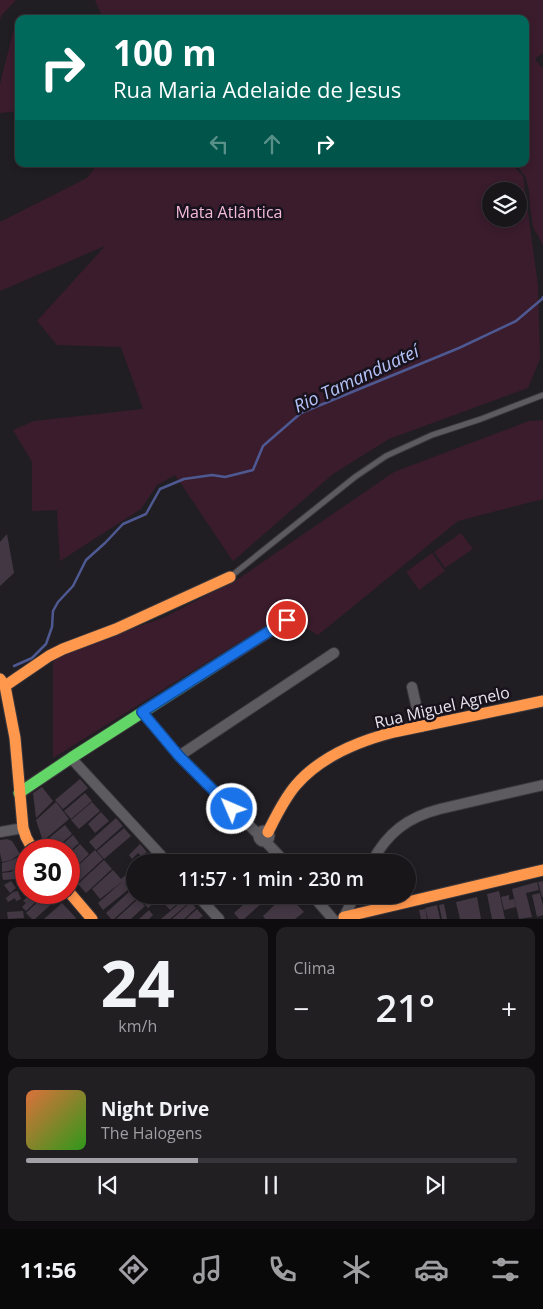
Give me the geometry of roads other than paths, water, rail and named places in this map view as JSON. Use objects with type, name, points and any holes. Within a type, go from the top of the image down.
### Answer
[{"type":"street","points":[[27,839],[23,828],[15,738],[2,683],[63,649],[116,629],[230,577]]},
{"type":"street","points":[[19,794],[71,758],[287,620]]},
{"type":"street","points":[[179,756],[334,653]]},
{"type":"street","points":[[412,687],[421,727]]},
{"type":"street","name":"Rua Miguel Agnelo","points":[[264,836],[295,786],[309,772],[335,754],[393,732],[516,708],[543,700]]},
{"type":"street","points":[[142,712],[179,756],[264,836],[278,854]]},
{"type":"street","points":[[71,758],[160,854]]},
{"type":"street","points":[[376,854],[396,831],[412,818],[426,812],[543,785]]},
{"type":"street","points":[[0,832],[23,828]]},
{"type":"street","points":[[340,918],[543,870]]},
{"type":"street","points":[[79,904],[92,919]]},
{"type":"street","points":[[205,904],[219,919]]},
{"type":"street","points":[[323,904],[340,918]]},
{"type":"street","points":[[340,918],[349,904]]},
{"type":"lane","points":[[230,577],[355,476],[386,456],[432,435],[481,419],[543,395]]},
{"type":"waterway","name":"Rio Tamanduateí","points":[[14,666],[32,658],[46,644],[52,627],[53,611],[58,602],[73,586],[86,560],[123,524],[146,514],[160,489],[184,479],[212,475],[225,477],[253,470],[263,446],[301,413],[459,348],[516,321],[543,297]]},
{"type":"park label","name":"Mata Atlântica","points":[[229,212]]}]
